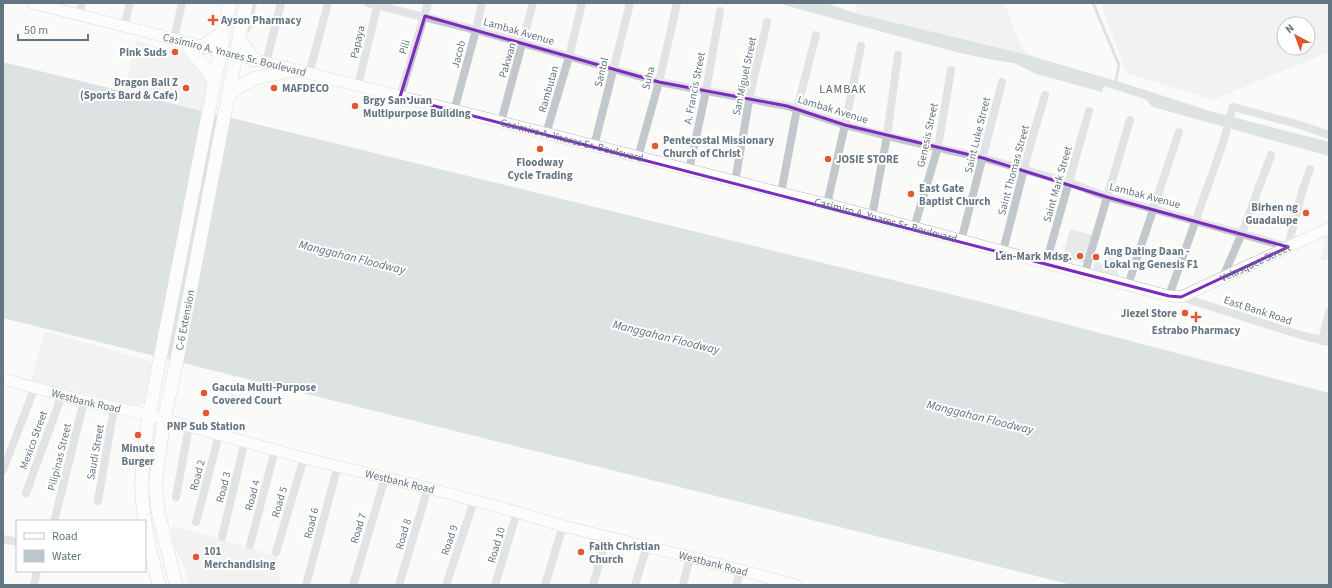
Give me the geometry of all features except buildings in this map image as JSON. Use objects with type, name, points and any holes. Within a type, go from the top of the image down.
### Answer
[{"type":"main road","name":"Casimiro A. Ynares Sr. Boulevard","points":[[35,3],[202,47],[358,85],[454,111],[827,204],[1046,263],[1085,272],[1169,296],[1181,297]]},
{"type":"main road","name":"C-6 Extension","points":[[145,520],[142,473],[149,415],[230,3]]},
{"type":"main road","name":"C-6 Extension","points":[[176,585],[158,511],[155,486],[164,419],[176,365],[236,55],[242,41],[246,3]]},
{"type":"main road","points":[[202,47],[224,31]]},
{"type":"main road","points":[[177,40],[190,49],[200,59],[214,85]]},
{"type":"main road","points":[[242,41],[260,61]]},
{"type":"main road","points":[[227,99],[240,86],[256,78],[294,70]]},
{"type":"main road","name":"Velasquez Street","points":[[1181,297],[1329,228]]},
{"type":"main road","name":"Westbank Road","points":[[3,379],[84,401],[149,415],[304,458],[428,488],[563,526],[690,557],[741,571],[768,582],[796,585]]},
{"type":"main road","name":"C-6 Extension","points":[[146,528],[159,585]]},
{"type":"street","points":[[79,15],[82,3]]},
{"type":"street","points":[[124,26],[130,3]]},
{"type":"street","points":[[177,40],[182,3]]},
{"type":"street","points":[[242,41],[253,3]]},
{"type":"street","points":[[260,61],[281,3]]},
{"type":"street","points":[[309,74],[328,3]]},
{"type":"street","name":"Lambak Avenue","points":[[368,3],[425,16],[659,82],[787,106],[846,125],[887,136],[983,158],[1068,182],[1107,197],[1153,208],[1242,233],[1288,248]]},
{"type":"street","name":"Pili","points":[[400,97],[428,3]]},
{"type":"street","name":"Jacob","points":[[454,111],[482,3]]},
{"type":"street","name":"Pakwan","points":[[501,122],[533,3]]},
{"type":"street","name":"Rambutan","points":[[546,134],[569,57],[582,3]]},
{"type":"street","name":"Santol","points":[[594,146],[630,3]]},
{"type":"street","name":"Suha","points":[[638,157],[659,82],[677,3]]},
{"type":"street","name":"Papaya","points":[[358,85],[377,4]]},
{"type":"street","name":"A. Francis Street","points":[[689,170],[706,90],[720,11]]},
{"type":"street","name":"San Miguel Street","points":[[735,182],[749,100],[767,22]]},
{"type":"street","points":[[781,193],[797,109],[816,35]]},
{"type":"street","points":[[827,204],[846,125],[861,46]]},
{"type":"street","points":[[872,216],[887,136],[898,55]]},
{"type":"street","name":"Genesis Street","points":[[914,228],[938,147],[951,70]]},
{"type":"street","name":"Saint Luke Street","points":[[961,240],[1002,82]]},
{"type":"street","name":"Saint Thomas Street","points":[[1003,251],[1045,96]]},
{"type":"street","name":"Saint Mark Street","points":[[1046,263],[1089,111]]},
{"type":"street","points":[[1169,296],[1223,143],[1232,111],[1297,124],[1329,135]]},
{"type":"street","points":[[1085,272],[1130,120]]},
{"type":"street","points":[[1128,284],[1179,132]]},
{"type":"street","points":[[1223,278],[1242,233],[1271,155]]},
{"type":"street","points":[[1288,248],[1302,192],[1310,169]]},
{"type":"street","name":"East Bank Road","points":[[1181,297],[1325,342]]},
{"type":"street","points":[[1325,342],[1329,312]]},
{"type":"street","points":[[3,470],[35,387]]},
{"type":"street","name":"Mexico Street","points":[[26,493],[62,395]]},
{"type":"street","name":"Pilipinas Street","points":[[55,518],[84,401]]},
{"type":"street","name":"Saudi Street","points":[[98,501],[114,408]]},
{"type":"street","points":[[176,497],[189,426]]},
{"type":"street","name":"Road 2","points":[[196,522],[219,435]]},
{"type":"street","name":"Road 3","points":[[222,537],[245,442]]},
{"type":"street","name":"Road 4","points":[[250,545],[275,450]]},
{"type":"street","name":"Road 5","points":[[276,552],[304,458]]},
{"type":"street","name":"Road 6","points":[[306,585],[338,466]]},
{"type":"street","name":"Road 7","points":[[353,585],[385,478]]},
{"type":"street","name":"Road 8","points":[[399,585],[428,488]]},
{"type":"street","name":"Road 9","points":[[446,585],[474,501]]},
{"type":"street","name":"Road 10","points":[[495,585],[517,512]]},
{"type":"street","points":[[545,585],[563,526]]},
{"type":"street","points":[[593,585],[607,537]]},
{"type":"street","points":[[3,539],[16,542]]},
{"type":"street","points":[[635,585],[647,546]]},
{"type":"street","points":[[683,585],[690,557]]},
{"type":"street","points":[[736,585],[741,571]]},
{"type":"street","points":[[34,585],[37,572]]},
{"type":"highlighted area","points":[[425,16],[659,82],[787,106],[845,125],[983,158],[1107,197],[1288,247],[1181,297],[1169,296],[400,97]]},
{"type":"shaded area","points":[[858,3],[1004,3],[1020,43],[1028,55],[855,13]]},
{"type":"shaded area","points":[[1101,3],[1329,3],[1329,52],[1213,100],[1126,73]]},
{"type":"shaded area","points":[[136,41],[201,60],[211,71],[202,110],[124,89]]},
{"type":"shaded area","points":[[1070,229],[1093,235],[1085,263],[1063,257]]},
{"type":"shaded area","points":[[1329,236],[1329,260],[1321,260],[1325,237]]},
{"type":"shaded area","points":[[1106,256],[1113,258],[1119,276],[1093,269],[1095,262],[1103,264]]},
{"type":"shaded area","points":[[45,331],[152,362],[145,402],[134,407],[31,380]]},
{"type":"shaded area","points":[[171,525],[277,556],[280,585],[189,585],[183,564],[173,546]]},
{"type":"water","points":[[777,3],[826,3],[855,13],[1028,55],[1123,83],[1213,112],[1329,142],[1329,156],[1153,107],[1145,99],[1104,86],[1102,92],[1036,74],[1014,63],[960,53]]},
{"type":"water","name":"Manggahan Floodway","points":[[3,62],[966,298],[1329,393],[1329,585],[1072,585],[3,318]]},
{"type":"waterway","points":[[1093,3],[1119,65],[1115,84]]},
{"type":"place","name":"Ayson Pharmacy","points":[[213,20]]},
{"type":"place","name":"Pink Suds","points":[[175,52]]},
{"type":"place","name":"Dragon Ball Z (Sports Bard & Cafe)","points":[[186,88]]},
{"type":"place","name":"MAFDECO","points":[[274,88]]},
{"type":"place","name":"Brgy San Juan Multipurpose Building","points":[[355,106]]},
{"type":"place","name":"Pentecostal Missionary Church of Christ","points":[[655,146]]},
{"type":"place","name":"Floodway Cycle Trading","points":[[540,149]]},
{"type":"place","name":"JOSIE STORE","points":[[828,159]]},
{"type":"place","name":"East Gate Baptist Church","points":[[911,194]]},
{"type":"place","name":"Birhen ng Guadalupe","points":[[1306,213]]},
{"type":"place","name":"Len-Mark Mdsg.","points":[[1080,256]]},
{"type":"place","name":"Ang Dating Daan - Lokal ng Genesis F1","points":[[1096,257]]},
{"type":"place","name":"Jiezel Store","points":[[1185,313]]},
{"type":"place","name":"Estrabo Pharmacy","points":[[1196,317]]},
{"type":"place","name":"Gacula Multi-Purpose Covered Court","points":[[204,393]]},
{"type":"place","name":"PNP Sub Station","points":[[206,413]]},
{"type":"place","name":"Minute Burger","points":[[138,435]]},
{"type":"place","name":"Faith Christian Church","points":[[581,552]]},
{"type":"place","name":"101 Merchandising","points":[[196,557]]},
{"type":"district","name":"LAMBAK","points":[[843,89]]}]
